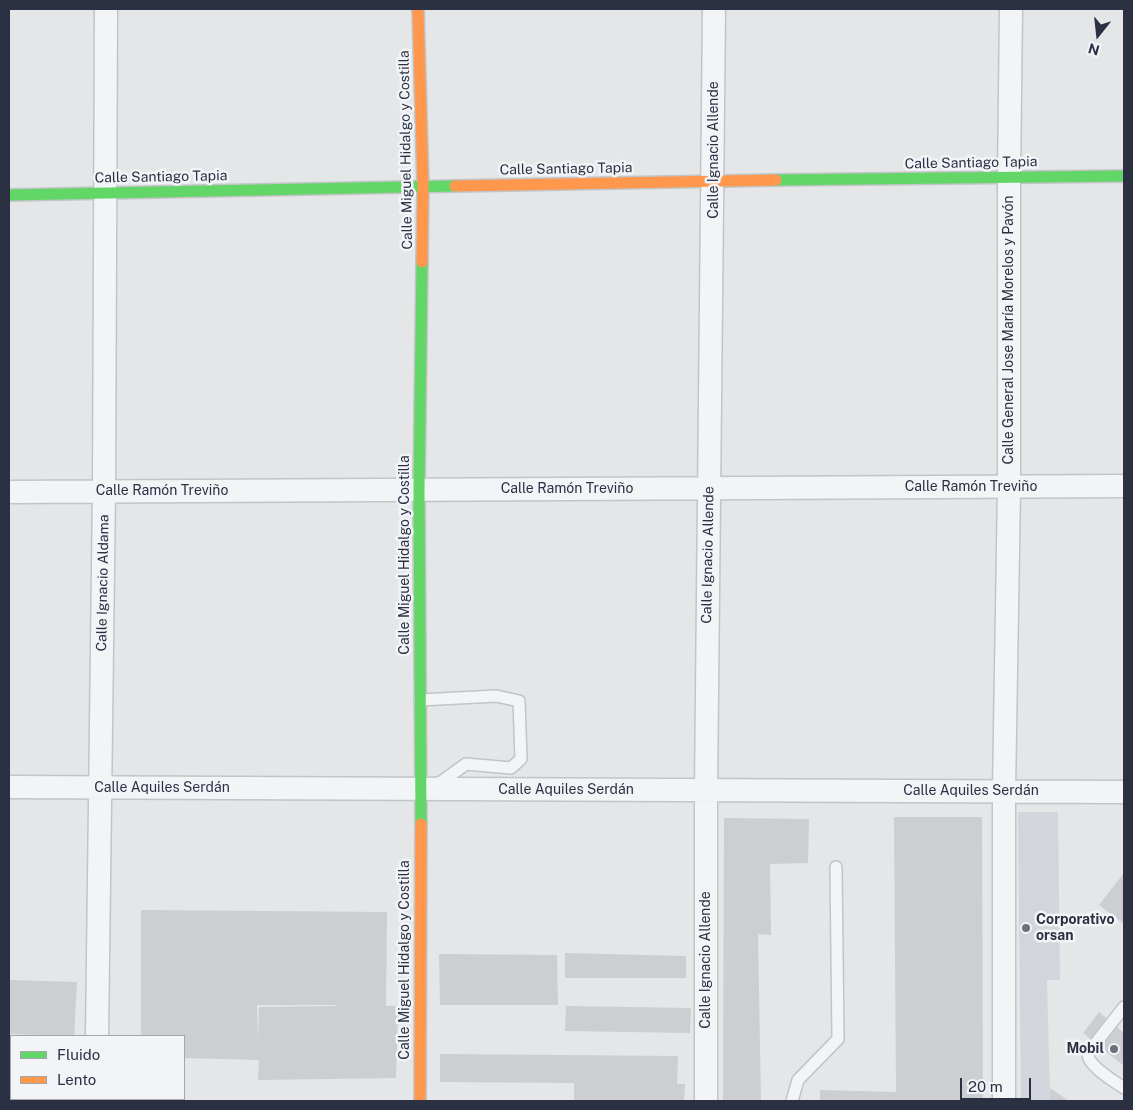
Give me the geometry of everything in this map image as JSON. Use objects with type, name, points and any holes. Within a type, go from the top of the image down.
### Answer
[{"type":"street","name":"Calle Ignacio Aldama","points":[[97,1035],[104,491],[106,9]]},
{"type":"street","name":"Calle Miguel Hidalgo y Costilla","points":[[418,9],[423,186],[419,490],[420,1101]]},
{"type":"street","name":"Calle Ignacio Allende","points":[[706,1101],[706,790],[714,181],[714,9]]},
{"type":"street","name":"Calle General Jose María Morelos y Pavón","points":[[1004,1101],[1004,791],[1009,487],[1011,9]]},
{"type":"street","name":"Calle Santiago Tapia","points":[[9,195],[714,181],[1124,176]]},
{"type":"street","name":"Calle Ramón Treviño","points":[[9,492],[1124,486]]},
{"type":"street","name":"Calle Aquiles Serdán","points":[[9,787],[1124,792]]},
{"type":"lane","points":[[420,700],[496,696],[519,701],[521,759],[510,768],[466,764],[441,782],[420,789]]},
{"type":"lane","points":[[792,1101],[798,1080],[838,1039],[836,867]]},
{"type":"lane","points":[[1124,1007],[1088,1053],[1089,1060],[1094,1066],[1124,1088]]},
{"type":"shaded area","points":[[1018,812],[1058,812],[1060,980],[1047,980],[1050,1101],[1021,1101]]},
{"type":"building","points":[[894,817],[982,817],[983,1101],[820,1101],[820,1090],[896,1092]]},
{"type":"building","points":[[724,818],[809,819],[808,863],[770,864],[771,935],[758,934],[761,1101],[723,1101]]},
{"type":"building","points":[[1124,873],[1124,924],[1099,905]]},
{"type":"building","points":[[141,910],[387,912],[386,1006],[398,1006],[396,1078],[258,1080],[259,1060],[185,1058],[185,1035],[141,1035]],"holes":[[[257,1005],[336,1006],[259,1007],[258,1042]]]},
{"type":"building","points":[[565,953],[686,956],[686,978],[565,978]]},
{"type":"building","points":[[439,954],[557,955],[558,1005],[440,1005]]},
{"type":"building","points":[[9,980],[77,982],[74,1035],[9,1034]]},
{"type":"building","points":[[566,1006],[691,1008],[690,1033],[565,1031]]},
{"type":"building","name":"Mobil","points":[[1099,1012],[1124,1033],[1124,1066],[1083,1033]]},
{"type":"building","points":[[440,1054],[678,1056],[677,1084],[685,1084],[684,1101],[574,1101],[574,1083],[440,1082]]},
{"type":"building","points":[[9,1079],[10,1100],[34,1100],[34,1101],[9,1101]]},
{"type":"building","points":[[1050,1088],[1069,1101],[1050,1101]]},
{"type":"traffic: fast","points":[[776,180],[1124,176]]},
{"type":"traffic: fast","points":[[9,195],[455,186]]},
{"type":"traffic: fast","points":[[421,824],[419,490],[422,262]]},
{"type":"traffic: slow","points":[[418,9],[423,186],[422,262]]},
{"type":"traffic: slow","points":[[455,186],[776,180]]},
{"type":"traffic: slow","points":[[420,1101],[421,824]]},
{"type":"place","name":"Corporativo orsan","points":[[1026,928]]},
{"type":"place","name":"Mobil","points":[[1114,1049]]}]
